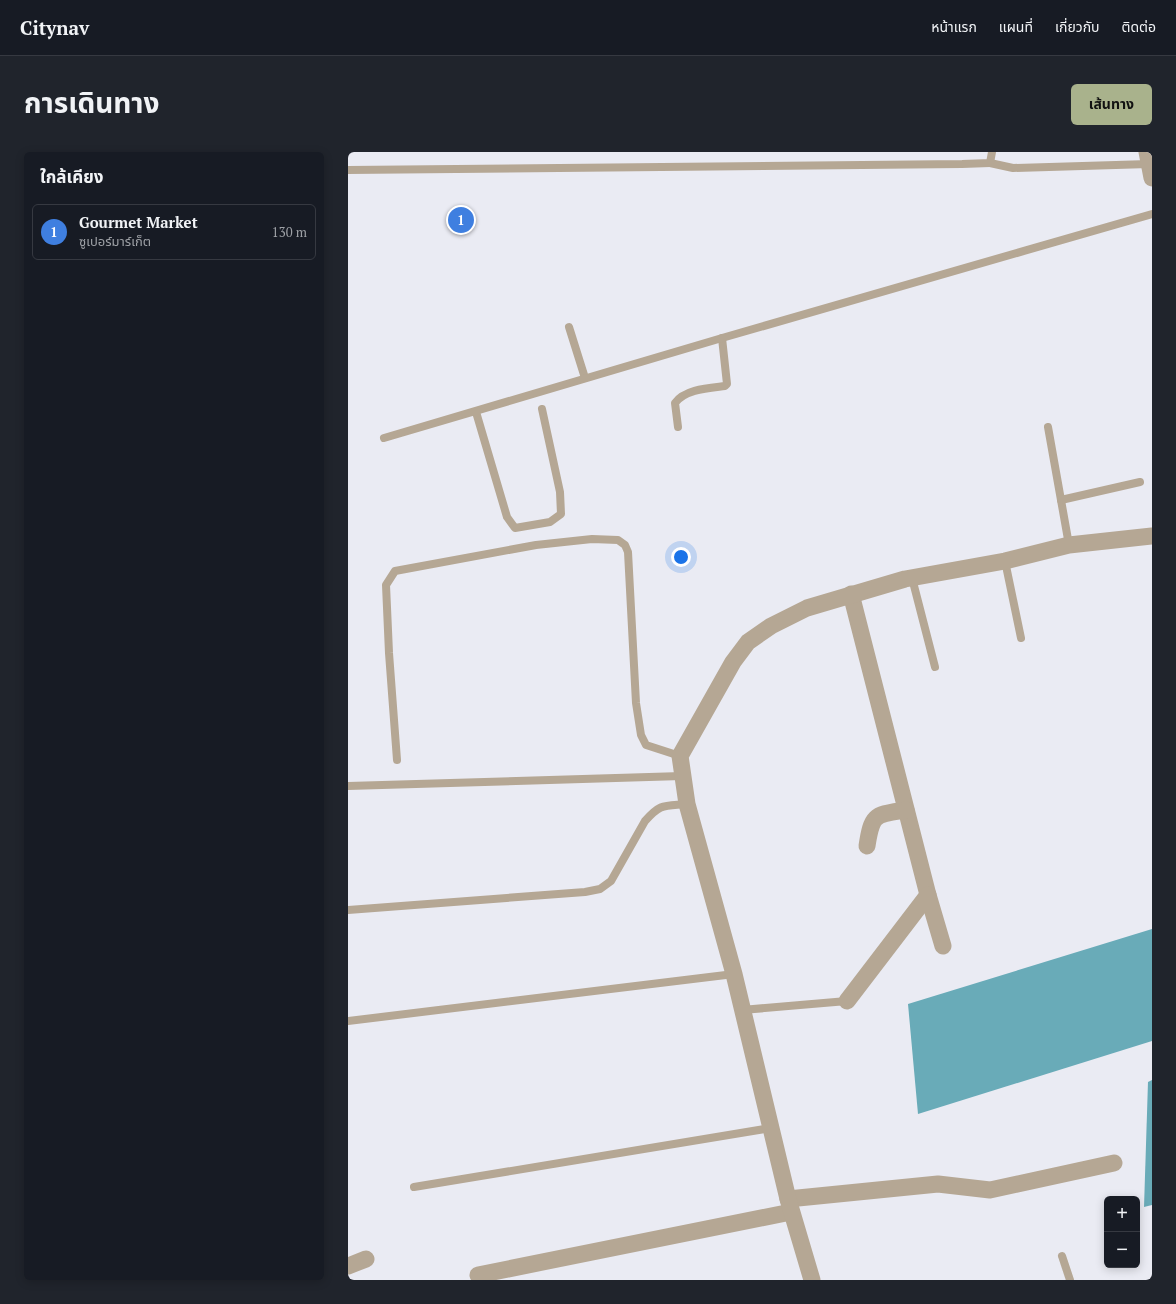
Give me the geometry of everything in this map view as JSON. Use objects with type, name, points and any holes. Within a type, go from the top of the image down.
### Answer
[{"type":"street","points":[[812,1280],[790,1205],[734,974],[687,804],[680,756],[733,662],[748,642],[771,626],[807,608],[851,594],[912,578],[1005,562],[1069,545],[1152,536]]},
{"type":"street","points":[[851,594],[928,896],[943,946]]},
{"type":"street","points":[[867,846],[870,825],[873,820],[879,815],[906,810]]},
{"type":"street","points":[[847,1001],[928,896]]},
{"type":"street","points":[[478,1275],[790,1205],[938,1184],[990,1190],[1114,1163]]},
{"type":"street","points":[[348,1266],[366,1259]]},
{"type":"lane","points":[[990,164],[992,152]]},
{"type":"lane","points":[[348,170],[990,164],[1014,168],[1150,165]]},
{"type":"lane","points":[[384,438],[722,338],[1152,214]]},
{"type":"lane","points":[[569,327],[585,378]]},
{"type":"lane","points":[[678,426],[675,403],[678,399],[686,394],[725,386],[727,384],[722,338]]},
{"type":"lane","points":[[476,412],[507,517],[515,528],[550,522],[561,514],[560,492],[542,409]]},
{"type":"lane","points":[[1048,427],[1069,545]]},
{"type":"lane","points":[[1061,500],[1140,482]]},
{"type":"lane","points":[[398,760],[389,653],[386,585],[395,571],[529,547],[592,539],[618,540],[625,545],[628,552],[636,703],[641,735],[646,745],[680,756]]},
{"type":"lane","points":[[1005,562],[1021,638]]},
{"type":"lane","points":[[912,578],[935,667]]},
{"type":"lane","points":[[348,786],[682,776]]},
{"type":"lane","points":[[348,910],[585,892],[600,889],[611,881],[645,821],[659,806],[687,804]]},
{"type":"lane","points":[[348,1021],[734,974]]},
{"type":"lane","points":[[742,1010],[847,1001]]},
{"type":"lane","points":[[414,1187],[771,1128]]},
{"type":"lane","points":[[1062,1256],[1070,1280]]},
{"type":"water","points":[[1152,929],[1152,1041],[918,1114],[908,1004]]},
{"type":"water","points":[[1152,1080],[1152,1205],[1144,1207],[1148,1082]]},
{"type":"place","name":"Gourmet Market","points":[[461,220]]}]
